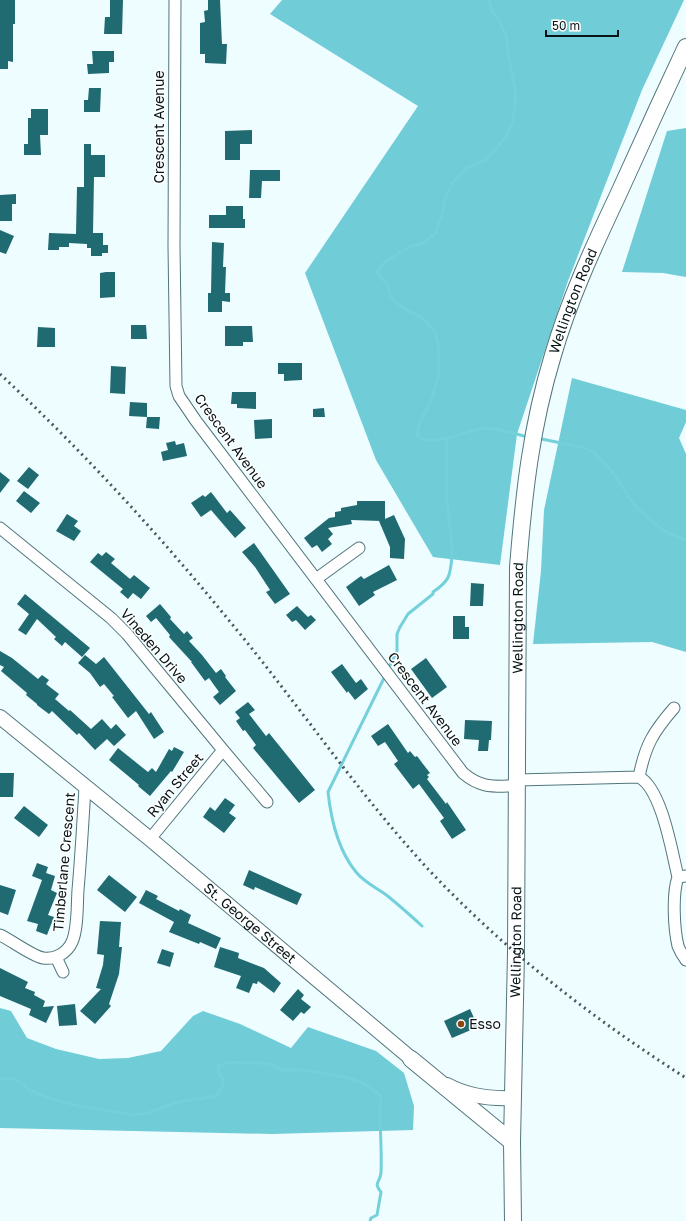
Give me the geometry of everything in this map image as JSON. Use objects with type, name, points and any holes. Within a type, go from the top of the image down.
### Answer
[{"type":"main road","name":"Wellington Road","points":[[513,1221],[512,1142],[517,783],[518,567],[525,486],[538,410],[553,354],[575,292],[602,229],[686,46]]},
{"type":"main road","points":[[411,1059],[512,1142]]},
{"type":"street","name":"Crescent Avenue","points":[[175,0],[174,246],[176,386],[179,396],[463,773],[472,781],[483,785],[639,777]]},
{"type":"street","name":"Vineden Drive","points":[[0,528],[111,618],[127,634],[267,802]]},
{"type":"street","points":[[316,579],[359,548]]},
{"type":"street","points":[[674,708],[659,724],[652,737],[644,756],[639,777],[644,779],[652,788],[659,804],[682,877],[675,891],[676,936],[679,948],[686,960]]},
{"type":"street","name":"St. George Street","points":[[0,717],[150,839],[411,1059],[443,1082],[463,1092],[499,1099],[513,1098]]},
{"type":"street","name":"Ryan Street","points":[[150,839],[223,750]]},
{"type":"street","name":"Timberlane Crescent","points":[[56,957],[66,951],[73,941],[86,787]]},
{"type":"street","points":[[0,935],[34,955],[42,958],[56,957],[63,972]]},
{"type":"shaded area","points":[[282,0],[684,0],[642,90],[568,281],[517,434],[500,565],[433,557],[376,460],[305,273],[418,106],[270,14]]},
{"type":"shaded area","points":[[686,128],[686,277],[663,273],[622,272],[667,131]]},
{"type":"shaded area","points":[[572,378],[686,410],[686,422],[679,438],[686,454],[686,652],[652,642],[533,644],[541,571],[544,510]]},
{"type":"shaded area","points":[[0,1008],[11,1011],[27,1038],[56,1049],[99,1059],[128,1058],[161,1051],[193,1016],[203,1011],[240,1024],[291,1048],[308,1027],[376,1051],[404,1073],[414,1106],[413,1130],[272,1134],[0,1128]]},
{"type":"building","points":[[0,0],[15,0],[15,24],[13,24],[13,62],[8,61],[8,69],[0,69]]},
{"type":"building","points":[[110,0],[123,0],[122,34],[104,34],[105,17],[110,17]]},
{"type":"building","points":[[208,0],[220,0],[222,44],[227,44],[226,64],[205,63],[205,54],[200,54],[200,23],[205,22],[204,11],[208,10]]},
{"type":"building","points":[[92,51],[114,51],[114,62],[109,62],[109,73],[88,74],[87,64],[93,64]]},
{"type":"building","points":[[89,88],[101,88],[100,112],[84,112],[84,100],[88,100]]},
{"type":"building","points":[[31,109],[48,109],[48,135],[40,135],[41,155],[24,155],[24,144],[28,144],[28,118],[31,118]]},
{"type":"building","points":[[252,130],[252,144],[240,144],[240,160],[225,160],[225,131]]},
{"type":"building","points":[[84,144],[91,144],[91,155],[105,155],[105,177],[94,177],[93,233],[103,233],[103,245],[108,245],[108,253],[102,253],[102,256],[91,256],[91,248],[87,248],[87,244],[69,243],[69,247],[59,247],[59,250],[48,250],[49,233],[76,234],[77,187],[84,187]]},
{"type":"building","points":[[250,170],[280,170],[280,181],[262,181],[261,198],[249,198]]},
{"type":"building","points":[[16,194],[16,204],[12,204],[12,221],[0,221],[0,195]]},
{"type":"building","points":[[226,206],[243,206],[245,228],[209,228],[209,215],[226,215]]},
{"type":"building","points":[[0,230],[14,236],[6,254],[0,252]]},
{"type":"building","points":[[212,242],[224,243],[223,267],[226,267],[225,293],[230,293],[230,302],[222,301],[222,312],[208,312],[208,293],[211,293]]},
{"type":"building","points":[[115,272],[115,297],[100,298],[100,273]]},
{"type":"building","points":[[131,325],[146,325],[147,339],[131,339]]},
{"type":"building","points":[[225,326],[252,326],[253,342],[243,342],[243,346],[225,346]]},
{"type":"building","points":[[38,327],[55,328],[55,347],[37,347]]},
{"type":"building","points":[[278,363],[302,363],[302,380],[284,381],[284,374],[278,374]]},
{"type":"building","points":[[111,366],[126,367],[125,394],[110,393]]},
{"type":"building","points":[[232,392],[256,392],[256,409],[237,408],[237,404],[231,404]]},
{"type":"building","points":[[130,402],[147,403],[147,417],[129,416]]},
{"type":"building","points":[[324,408],[325,417],[313,417],[313,409]]},
{"type":"building","points":[[147,417],[160,417],[159,429],[146,428]]},
{"type":"building","points":[[272,419],[272,438],[255,439],[254,420]]},
{"type":"building","points":[[175,441],[176,445],[184,443],[187,456],[163,461],[161,452],[168,450],[166,443]]},
{"type":"building","points":[[29,467],[39,475],[28,489],[17,481]]},
{"type":"building","points":[[0,472],[10,480],[0,493]]},
{"type":"building","points":[[24,491],[40,503],[31,513],[16,501]]},
{"type":"building","points":[[211,492],[227,513],[230,510],[246,528],[235,538],[211,510],[201,517],[191,503],[203,495],[205,497]]},
{"type":"building","points":[[357,501],[385,501],[385,519],[394,515],[405,539],[404,559],[390,558],[390,547],[379,521],[381,521],[351,520],[352,524],[328,528],[333,534],[328,539],[332,544],[322,552],[317,545],[312,548],[304,538],[329,518],[335,517],[335,512],[341,511],[341,508],[357,505]]},
{"type":"building","points":[[67,514],[78,521],[74,526],[81,531],[74,541],[56,531]]},
{"type":"building","points":[[254,543],[290,594],[275,604],[266,592],[270,590],[255,567],[242,552]]},
{"type":"building","points":[[106,552],[115,559],[111,563],[130,579],[134,575],[150,588],[141,599],[133,593],[128,599],[120,592],[123,589],[90,562],[98,553],[102,556]]},
{"type":"building","points":[[389,565],[397,580],[373,592],[375,595],[359,606],[346,587],[361,576],[364,579]]},
{"type":"building","points":[[471,583],[484,584],[483,606],[470,606]]},
{"type":"building","points":[[25,594],[90,648],[82,657],[65,642],[62,646],[54,639],[56,637],[37,619],[26,635],[18,630],[29,614],[17,604]]},
{"type":"building","points":[[160,604],[171,617],[170,619],[184,634],[187,631],[193,638],[189,641],[216,673],[221,669],[226,676],[225,677],[236,691],[220,705],[213,697],[219,692],[209,678],[205,681],[192,662],[169,637],[170,635],[156,618],[151,622],[146,616]]},
{"type":"building","points":[[297,606],[308,617],[311,615],[316,620],[305,630],[296,620],[292,622],[286,615]]},
{"type":"building","points":[[453,616],[465,616],[465,627],[469,627],[469,639],[453,639]]},
{"type":"building","points":[[0,651],[12,658],[38,679],[42,675],[49,680],[46,684],[59,694],[55,699],[91,729],[102,719],[111,729],[116,724],[126,735],[114,746],[107,739],[95,750],[79,733],[77,735],[52,711],[49,714],[37,705],[26,695],[27,693],[1,671],[4,667],[0,665]]},
{"type":"building","points":[[85,655],[96,664],[104,657],[149,714],[151,712],[164,732],[154,739],[136,711],[128,718],[112,697],[114,696],[104,684],[100,687],[90,673],[78,663]]},
{"type":"building","points":[[426,658],[447,687],[432,698],[411,669]]},
{"type":"building","points":[[342,664],[356,683],[361,679],[368,689],[355,700],[348,691],[347,693],[331,672]]},
{"type":"building","points":[[248,702],[255,710],[249,714],[266,736],[269,733],[315,790],[299,803],[253,748],[256,745],[236,721],[240,718],[235,712]]},
{"type":"building","points":[[465,720],[492,721],[491,740],[489,740],[488,751],[478,751],[479,740],[464,739]]},
{"type":"building","points":[[388,724],[408,753],[410,751],[415,757],[417,756],[430,773],[427,775],[429,777],[427,779],[446,804],[447,802],[466,830],[452,839],[440,821],[444,818],[419,784],[413,789],[394,764],[398,761],[385,742],[378,746],[371,736]]},
{"type":"building","points":[[174,747],[184,752],[172,772],[171,771],[150,796],[109,760],[118,748],[148,772],[152,768],[156,772],[169,749],[172,751]]},
{"type":"building","points":[[0,773],[14,773],[13,797],[0,797]]},
{"type":"building","points":[[225,798],[235,805],[229,813],[236,818],[224,833],[203,817],[210,807],[215,811]]},
{"type":"building","points":[[24,806],[48,825],[39,837],[14,818]]},
{"type":"building","points":[[37,863],[48,867],[46,873],[55,876],[51,890],[57,893],[48,915],[54,917],[47,935],[36,931],[38,924],[27,921],[42,880],[32,876]]},
{"type":"building","points":[[249,870],[302,894],[297,905],[255,887],[254,890],[243,885]]},
{"type":"building","points":[[109,875],[137,897],[125,912],[97,890]]},
{"type":"building","points":[[0,885],[16,890],[8,915],[0,912]]},
{"type":"building","points":[[146,890],[158,896],[156,899],[179,911],[180,909],[191,915],[188,923],[221,938],[216,949],[169,932],[174,922],[139,903]]},
{"type":"building","points":[[100,921],[121,922],[119,947],[122,947],[119,974],[109,1004],[111,1006],[95,1024],[80,1011],[101,989],[96,988],[103,965],[104,955],[97,954]]},
{"type":"building","points":[[220,947],[239,953],[238,958],[264,968],[281,983],[274,993],[258,981],[257,984],[253,983],[249,993],[236,988],[241,976],[214,967]]},
{"type":"building","points":[[162,949],[174,953],[170,967],[157,963]]},
{"type":"building","points":[[0,968],[28,982],[25,988],[35,992],[34,995],[45,1001],[43,1007],[54,1006],[46,1023],[29,1015],[31,1009],[0,996]]},
{"type":"building","points":[[298,989],[304,995],[301,999],[311,1007],[304,1014],[301,1012],[293,1021],[280,1010]]},
{"type":"building","points":[[75,1004],[77,1025],[59,1026],[57,1006]]},
{"type":"building","name":"Esso","points":[[470,1009],[478,1027],[452,1038],[444,1021]]},
{"type":"waterway","points":[[489,0],[492,12],[497,17],[506,35],[515,89],[515,108],[512,124],[506,137],[486,160],[466,168],[452,184],[445,198],[442,214],[435,234],[423,243],[409,247],[385,262],[377,272],[388,285],[390,295],[395,302],[408,311],[418,315],[435,332],[438,344],[438,378],[431,401],[418,428],[418,436],[424,439],[441,439],[488,428],[503,430],[528,437]]},
{"type":"waterway","points":[[388,669],[397,651],[397,634],[408,614],[433,594],[433,592],[445,582],[449,575],[452,547],[447,498],[447,437]]},
{"type":"waterway","points":[[537,438],[585,448],[595,453],[614,474],[635,506],[650,520],[668,533],[686,540]]},
{"type":"waterway","points":[[386,674],[328,792],[329,803],[333,824],[344,854],[359,876],[385,894],[422,926]]},
{"type":"waterway","points":[[0,1079],[7,1078],[19,1081],[27,1089],[49,1098],[78,1106],[134,1115],[148,1113],[178,1102],[216,1096],[222,1088],[223,1078],[218,1073],[219,1066],[227,1062],[268,1064],[283,1070],[303,1070],[349,1078],[364,1084],[379,1094],[381,1101],[381,1173],[377,1184],[381,1192],[377,1215],[371,1218],[370,1221]]},
{"type":"railway","points":[[0,374],[93,466],[180,562],[260,659],[378,811],[428,869],[457,899],[518,955],[583,1007],[686,1078]]},
{"type":"place","name":"Esso","points":[[461,1024]]}]
